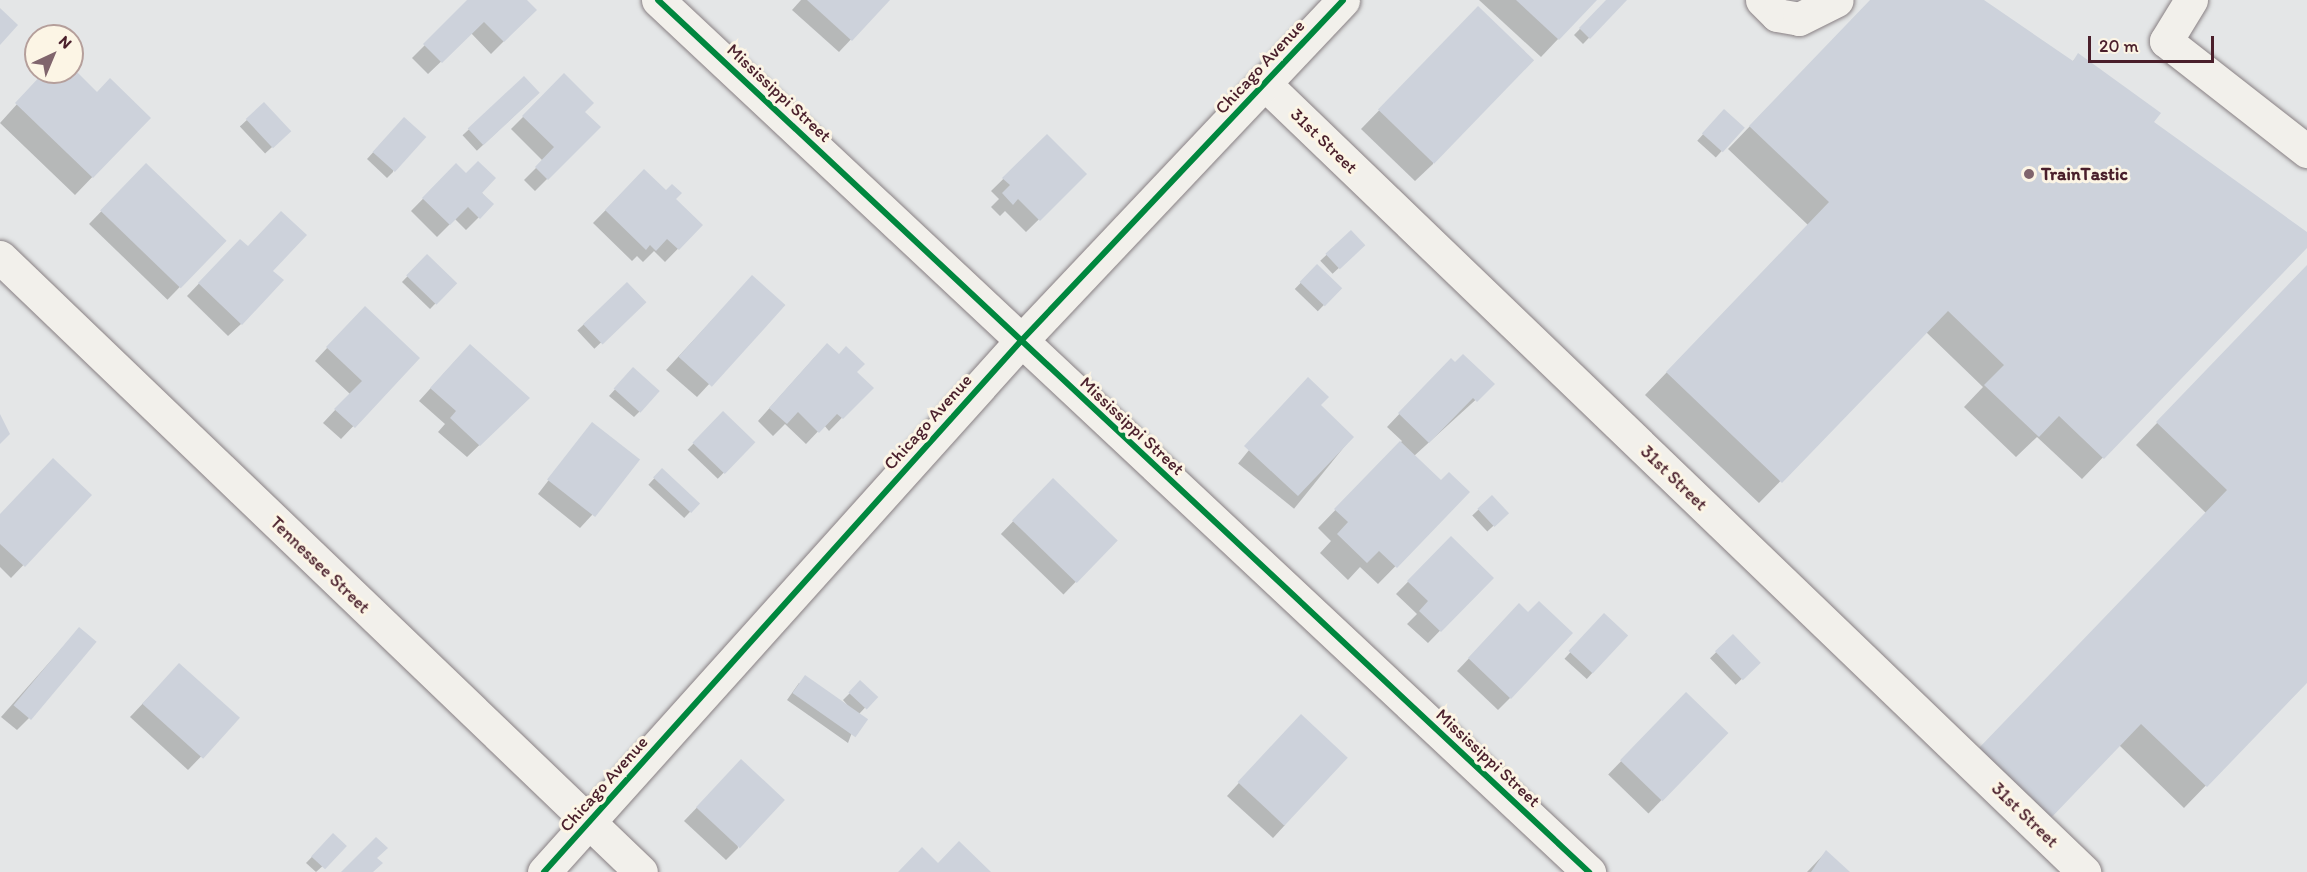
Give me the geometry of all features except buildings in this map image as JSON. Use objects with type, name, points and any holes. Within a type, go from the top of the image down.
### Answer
[{"type":"street","name":"Mississippi Street","points":[[658,0],[1020,342],[1589,872]]},
{"type":"street","name":"Chicago Avenue","points":[[543,872],[589,824],[1020,342],[1343,0]]},
{"type":"street","points":[[1762,0],[1777,15],[1799,19],[1837,0]]},
{"type":"street","points":[[2191,0],[2166,41],[2307,151]]},
{"type":"street","name":"31st Street","points":[[1265,84],[2084,872]]},
{"type":"street","name":"Tennessee Street","points":[[0,257],[589,824],[642,872]]},
{"type":"cycle path","points":[[658,0],[1589,872]]},
{"type":"cycle path","points":[[544,872],[1020,342],[1343,0]]},
{"type":"place","name":"TrainTastic","points":[[2029,174]]}]
